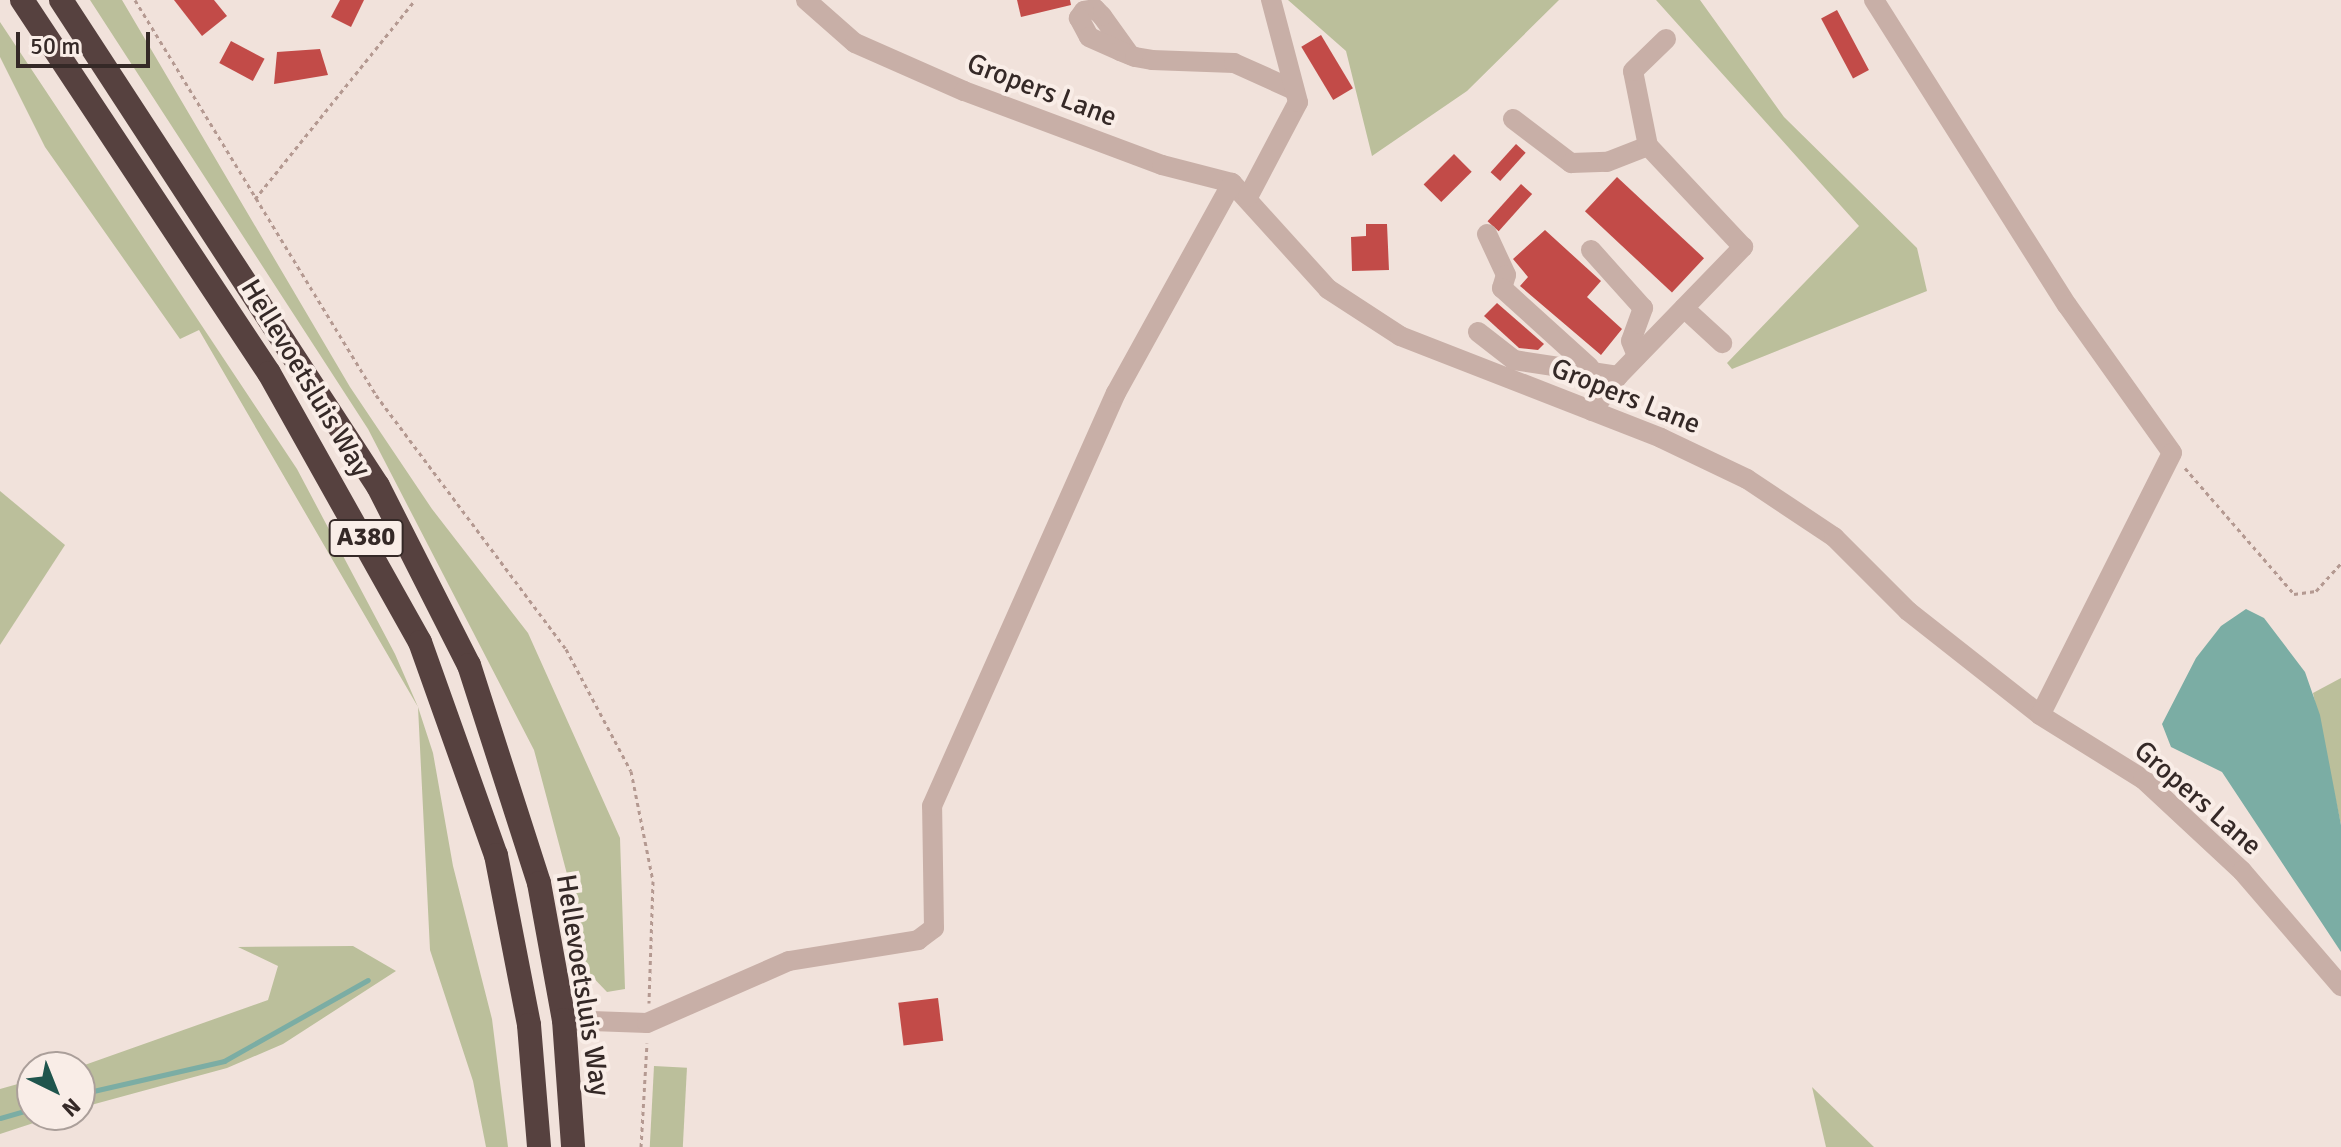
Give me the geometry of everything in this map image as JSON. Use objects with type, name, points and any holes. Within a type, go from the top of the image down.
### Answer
[{"type":"highway","name":"Hellevoetsluis Way","points":[[22,0],[261,360],[420,642],[473,777],[499,868],[529,1025],[539,1147]]},
{"type":"highway","name":"Hellevoetsluis Way","points":[[61,0],[233,256],[378,486],[435,591],[469,665],[522,814],[564,1020],[573,1147]]},
{"type":"street","name":"Gropers Lane","points":[[806,0],[855,43],[964,91],[1162,165],[1240,190],[1328,289],[1400,336],[1592,411],[1747,479],[1834,537],[1908,611],[2040,715],[2143,779],[2242,871],[2341,986]]},
{"type":"street","points":[[564,1020],[647,1023],[789,961],[918,940],[934,928],[932,806],[1116,393],[1240,190],[1298,102],[1271,0]]},
{"type":"street","points":[[1874,0],[2067,305],[2172,453],[2040,715]]},
{"type":"street","points":[[1592,411],[1618,376],[1743,247],[1648,146],[1633,71],[1666,39]]},
{"type":"street","points":[[1130,55],[1234,63],[1294,90]]},
{"type":"street","points":[[1513,119],[1571,163],[1607,162],[1648,146]]},
{"type":"street","points":[[1487,234],[1506,275],[1502,288],[1589,367]]},
{"type":"street","points":[[1591,250],[1643,308],[1631,341],[1637,356]]},
{"type":"street","points":[[1684,308],[1722,343]]},
{"type":"street","points":[[1478,332],[1514,360],[1552,369],[1589,367],[1618,376]]},
{"type":"path","points":[[135,0],[385,407],[566,649],[631,771],[653,881],[641,1147]]},
{"type":"path","points":[[255,199],[415,0]]},
{"type":"path","points":[[2172,453],[2294,594],[2316,591],[2341,563]]},
{"type":"green space","points":[[90,0],[122,0],[350,387],[432,509],[528,633],[620,838],[625,989],[607,992],[584,968],[580,923],[534,750],[368,429]]},
{"type":"green space","points":[[1288,0],[1559,0],[1467,91],[1372,156],[1346,51]]},
{"type":"green space","points":[[1656,0],[1700,0],[1784,117],[1917,248],[1927,291],[1732,369],[1727,363],[1859,226]]},
{"type":"green space","points":[[0,22],[297,469],[395,654],[418,707],[199,330],[180,339],[45,147],[0,57]]},
{"type":"green space","points":[[0,491],[65,545],[0,645]]},
{"type":"green space","points":[[2341,678],[2341,825],[2313,693]]},
{"type":"green space","points":[[418,707],[433,753],[453,866],[492,1019],[508,1147],[486,1147],[473,1081],[430,950]]},
{"type":"green space","points":[[353,946],[396,971],[283,1044],[227,1068],[96,1104],[96,1061],[268,1000],[278,966],[238,947]]},
{"type":"green space","points":[[654,1066],[687,1068],[683,1147],[650,1147]]},
{"type":"green space","points":[[16,1084],[16,1129],[0,1134],[0,1089]]},
{"type":"green space","points":[[1812,1087],[1874,1147],[1826,1147]]},
{"type":"water","points":[[2246,609],[2264,618],[2305,672],[2320,715],[2341,825],[2341,952],[2222,772],[2171,747],[2162,724],[2196,658],[2221,626]]},
{"type":"building","points":[[174,0],[214,0],[227,16],[202,36]]},
{"type":"building","points":[[340,0],[364,0],[351,27],[331,17]]},
{"type":"building","points":[[1017,0],[1070,0],[1071,5],[1021,17]]},
{"type":"building","points":[[1837,10],[1869,70],[1853,78],[1821,18]]},
{"type":"building","points":[[1321,35],[1353,88],[1333,100],[1301,47]]},
{"type":"building","points":[[231,41],[265,59],[253,81],[219,63]]},
{"type":"building","points":[[320,49],[328,75],[274,84],[277,52]]},
{"type":"building","points":[[1516,144],[1526,153],[1500,181],[1491,172]]},
{"type":"building","points":[[1454,154],[1472,172],[1441,202],[1424,184]]},
{"type":"building","points":[[1617,177],[1704,258],[1672,293],[1585,211]]},
{"type":"building","points":[[1521,184],[1532,194],[1499,231],[1488,221]]},
{"type":"building","points":[[1366,224],[1387,224],[1389,270],[1352,271],[1351,237],[1366,236]]},
{"type":"building","points":[[1545,230],[1601,281],[1587,297],[1622,329],[1601,355],[1520,286],[1528,277],[1513,259]]},
{"type":"building","points":[[1497,303],[1544,344],[1538,350],[1519,348],[1484,316]]},
{"type":"building","points":[[938,998],[943,1041],[904,1046],[898,1003]]},
{"type":"waterway","points":[[96,1090],[224,1061],[368,980]]},
{"type":"waterway","points":[[0,1118],[16,1114]]}]
